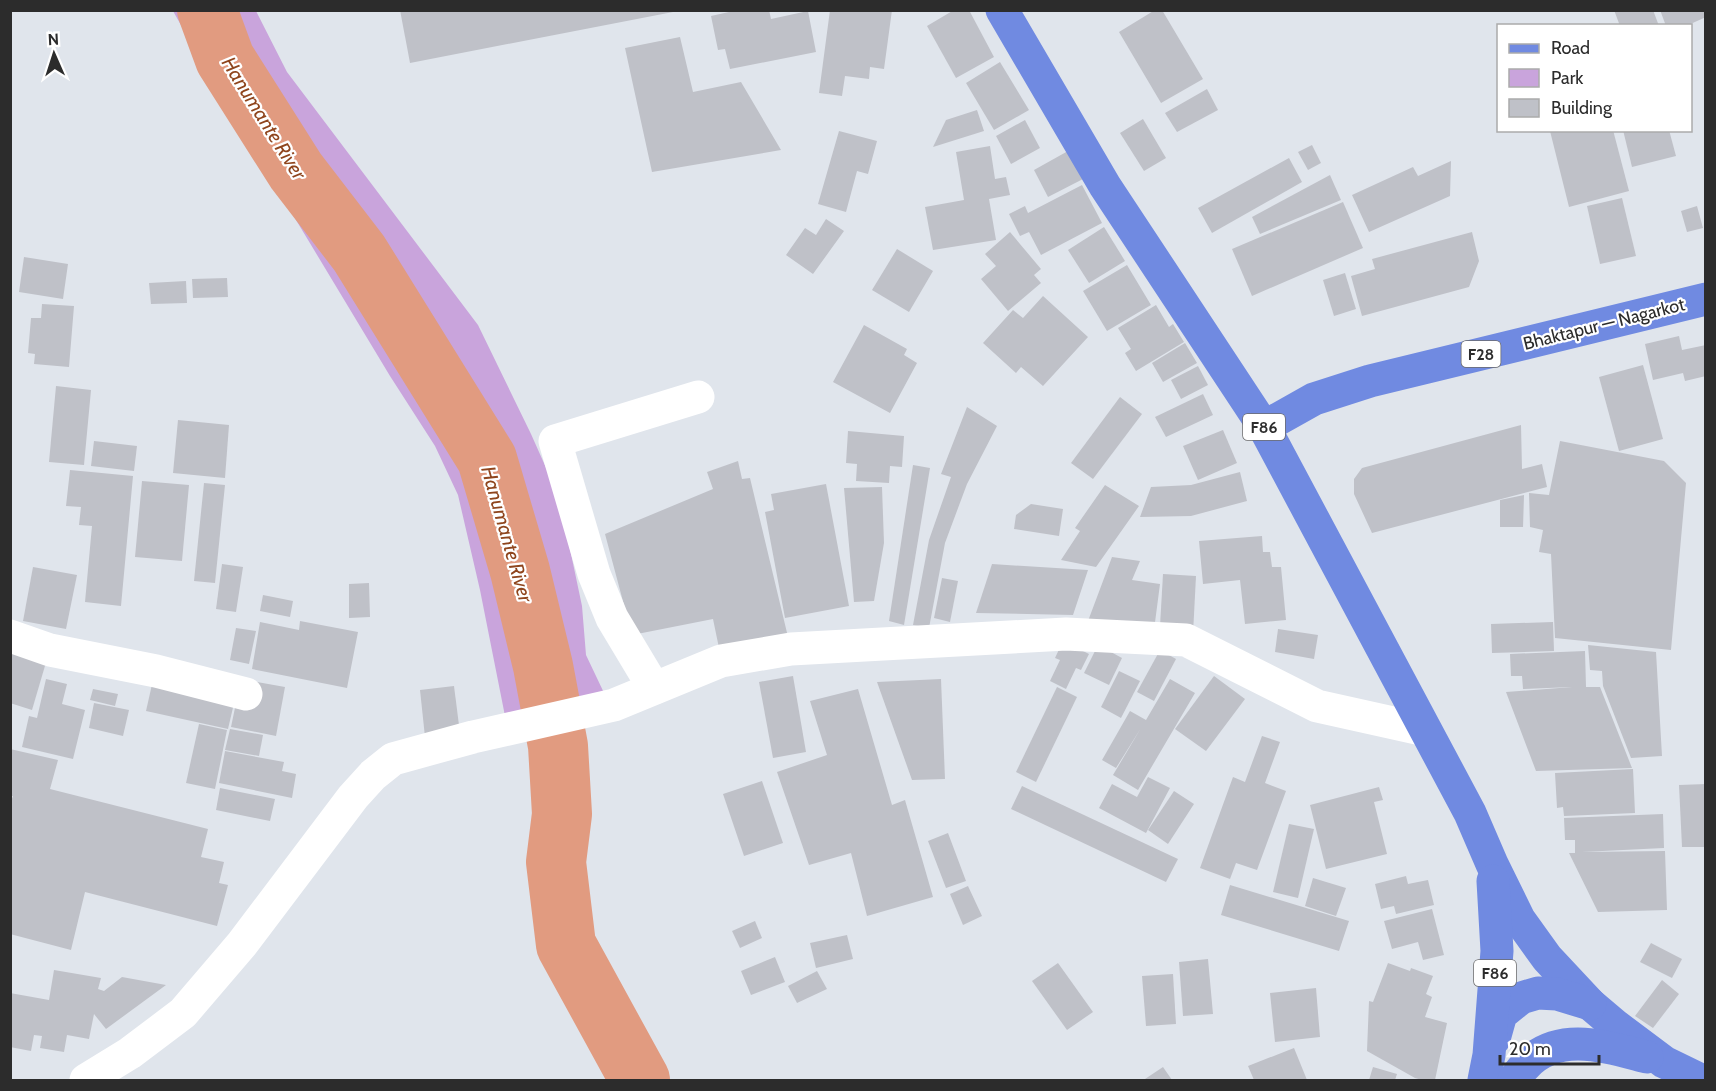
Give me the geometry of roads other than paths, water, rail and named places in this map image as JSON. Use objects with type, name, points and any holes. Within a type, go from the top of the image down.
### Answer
[{"type":"main road","name":"F86","points":[[1002,10],[1105,186],[1264,427],[1470,813],[1492,864],[1497,951],[1487,1068]]},
{"type":"main road","name":"Bhaktapur — Nagarkot","points":[[1264,427],[1314,399],[1370,381],[1706,299]]},
{"type":"main road","points":[[1492,864],[1519,919],[1547,958],[1590,1004],[1664,1062]]},
{"type":"main road","points":[[1487,1068],[1501,1014],[1521,998],[1538,993],[1557,994],[1590,1004]]},
{"type":"main road","points":[[1514,1080],[1525,1065],[1545,1050],[1569,1043],[1605,1046],[1664,1062],[1701,1080]]},
{"type":"street","points":[[654,688],[612,618],[594,574],[555,441],[698,398]]},
{"type":"street","points":[[86,1080],[130,1053],[183,1013],[242,944],[353,796],[373,775],[393,759],[494,732],[614,705],[721,661],[791,649],[1066,634],[1186,640],[1317,706],[1425,730]]},
{"type":"street","points":[[10,636],[50,650],[156,671],[246,694]]},
{"type":"waterway","name":"Hanumante River","points":[[207,10],[225,59],[296,171],[359,253],[487,459],[520,571],[543,666],[558,746],[562,814],[556,862],[566,945],[640,1080]]}]
